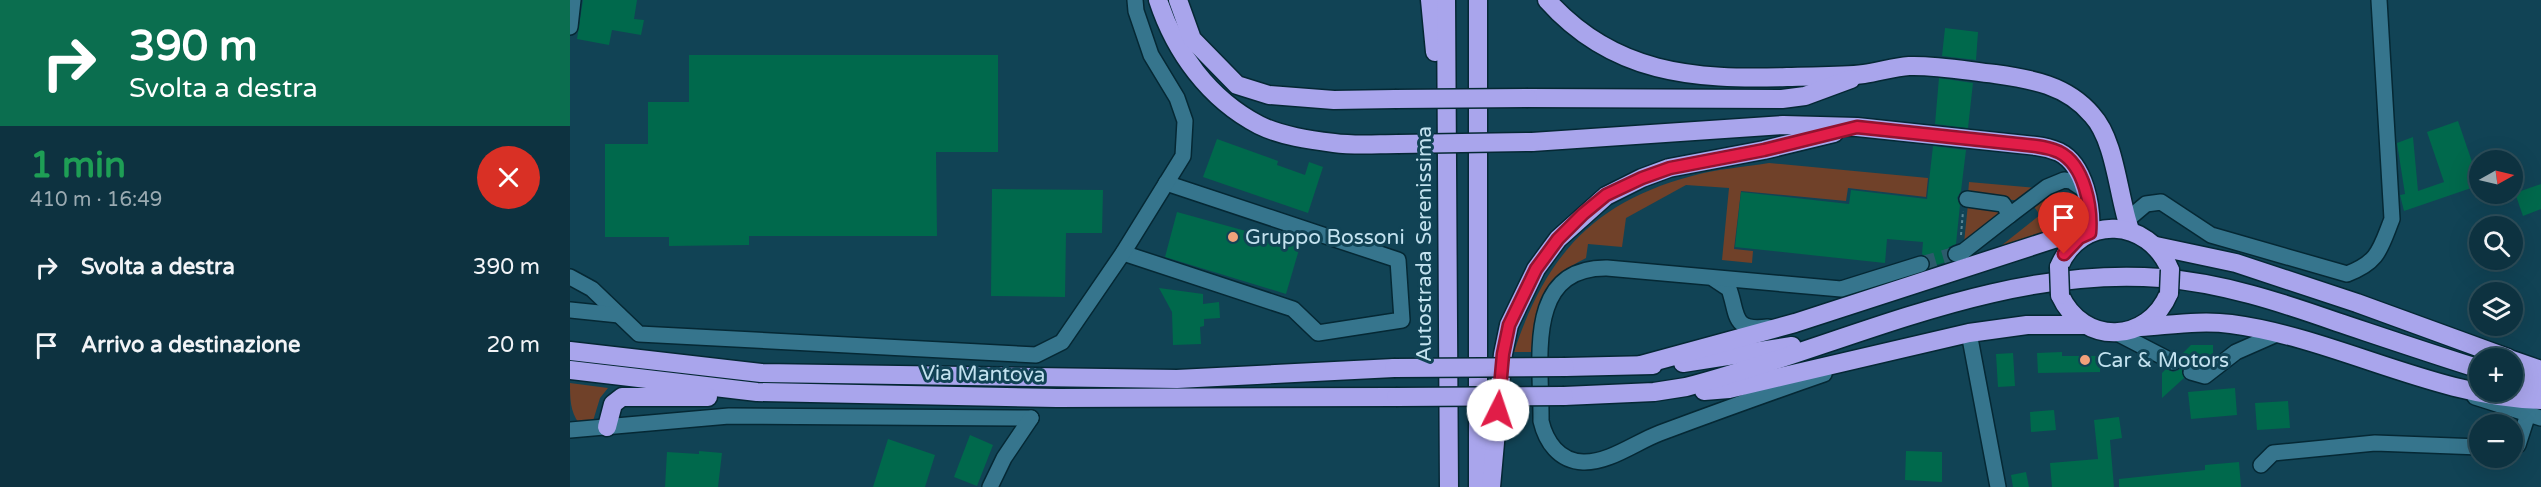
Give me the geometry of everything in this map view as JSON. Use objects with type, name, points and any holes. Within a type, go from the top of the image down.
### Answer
[{"type":"highway","points":[[1158,0],[1173,40],[1204,83],[1230,106],[1260,126],[1292,136],[1336,143],[1532,142],[1783,125],[1857,127],[2048,148],[2069,159],[2085,191],[2091,221],[2087,235],[2072,245],[2059,267],[2060,295],[2072,315],[2084,325]]},
{"type":"highway","points":[[1178,0],[1192,39],[1237,85],[1269,95],[1334,100],[1782,99],[1817,93],[1864,74]]},
{"type":"highway","points":[[1431,0],[1446,165]]},
{"type":"highway","name":"Autostrada Serenissima","points":[[1446,0],[1449,487]]},
{"type":"highway","points":[[1478,0],[1478,487]]},
{"type":"highway","points":[[1547,0],[1581,32],[1604,48],[1634,62],[1662,70],[1692,75],[1755,78],[1864,74],[1908,66],[2027,78],[2056,88],[2082,105],[2100,127],[2128,225],[2156,246],[2170,270],[2169,293],[2159,313],[2140,327]]},
{"type":"highway","points":[[1491,487],[1503,354],[1509,325],[1536,269],[1558,239],[1583,214],[1606,195],[1670,168],[1764,150],[1857,127]]},
{"type":"highway","points":[[1641,365],[1795,323],[2057,238],[2087,235],[2128,225]]},
{"type":"highway","points":[[2156,246],[2225,260],[2357,303],[2480,348]]},
{"type":"highway","points":[[1654,392],[1686,387],[1747,370],[1841,337],[1995,293],[2068,279],[2131,276],[2204,284],[2268,298],[2469,365]]},
{"type":"highway","points":[[1654,392],[1729,388],[1970,333],[2034,325],[2084,325],[2115,332],[2140,327],[2213,323],[2277,334],[2482,392],[2541,400]]},
{"type":"highway","points":[[1641,365],[1710,361],[1841,337]]},
{"type":"highway","name":"Via Mantova","points":[[570,351],[761,373],[1177,379],[1394,368],[1641,365]]},
{"type":"highway","points":[[2523,364],[2541,370]]},
{"type":"highway","name":"Via Mantova","points":[[570,370],[757,392],[1057,398],[1564,396],[1654,392]]},
{"type":"highway","points":[[2523,382],[2541,387]]},
{"type":"highway","points":[[607,427],[613,404],[622,397],[700,397],[757,392]]},
{"type":"street","points":[[570,27],[573,0]]},
{"type":"street","points":[[570,277],[597,294],[639,334],[1036,355],[1062,342],[1123,253],[1183,156],[1185,121],[1178,98],[1151,55],[1136,11],[1135,0]]},
{"type":"street","points":[[2128,225],[2146,204],[2161,202],[2211,235],[2347,274],[2367,267],[2380,250],[2392,219],[2379,0]]},
{"type":"street","points":[[1957,254],[2057,182],[2071,181],[2085,191]]},
{"type":"street","points":[[1123,253],[1293,309],[1318,333],[1402,320],[1398,260],[1166,183]]},
{"type":"street","points":[[1965,205],[2003,204],[2010,215]]},
{"type":"street","points":[[1886,352],[1657,434],[1598,460],[1584,462],[1560,454],[1544,434],[1541,421],[1543,322],[1548,301],[1558,285],[1572,274],[1590,268],[1841,289],[1921,264]]},
{"type":"street","points":[[1711,278],[1724,283],[1729,289],[1735,317],[1747,326],[1762,327],[1795,323]]},
{"type":"street","points":[[1732,303],[1743,286],[1756,283]]},
{"type":"street","points":[[570,309],[579,307],[597,294]]},
{"type":"street","points":[[570,309],[619,315]]},
{"type":"street","points":[[2115,332],[2173,362]]},
{"type":"street","points":[[1970,333],[1998,487]]},
{"type":"street","points":[[2191,372],[2205,376],[2236,352],[2277,334]]},
{"type":"street","points":[[2427,378],[2534,416],[2523,436]]},
{"type":"street","points":[[570,430],[729,416],[1031,418],[1004,458],[990,487]]},
{"type":"street","points":[[2261,465],[2273,453],[2375,443],[2469,447]]},
{"type":"path","points":[[1957,254],[1965,205]]},
{"type":"shaded area","points":[[1769,163],[1928,178],[1926,197],[1848,188],[1846,201],[1741,191],[1734,249],[1753,251],[1752,263],[1722,260],[1729,188],[1686,185],[1626,218],[1622,247],[1588,244],[1586,258],[1559,276],[1545,296],[1537,321],[1533,352],[1514,352],[1526,318],[1558,261],[1600,218],[1627,201],[1657,187],[1701,174]]},
{"type":"shaded area","points":[[1969,182],[2037,188],[2022,201],[1968,195]]},
{"type":"shaded area","points":[[2054,192],[2067,196],[2073,206],[2072,217],[2063,228],[2029,243],[1992,253],[2040,215],[2032,204],[2044,195]]},
{"type":"shaded area","points":[[1968,204],[1998,210],[1999,213],[1964,243]]},
{"type":"shaded area","points":[[570,383],[608,388],[600,398],[593,421],[579,423],[576,419],[571,404]]},
{"type":"building","points":[[583,0],[637,0],[634,19],[644,20],[641,35],[612,30],[609,45],[577,39]]},
{"type":"building","points":[[1945,28],[1978,32],[1976,60],[1942,56]]},
{"type":"building","points":[[689,55],[998,55],[998,152],[936,152],[937,236],[749,236],[749,245],[669,246],[669,237],[605,237],[605,144],[648,144],[648,102],[689,102]]},
{"type":"building","points":[[1939,78],[1973,83],[1968,128],[1935,124]]},
{"type":"building","points":[[2458,121],[2469,153],[2469,189],[2404,211],[2400,195],[2405,194],[2397,143],[2413,137],[2418,191],[2444,182],[2427,132]]},
{"type":"building","points":[[1217,139],[1278,161],[1277,165],[1305,175],[1309,162],[1323,167],[1308,213],[1203,177]]},
{"type":"building","points":[[1933,146],[1966,150],[1961,191],[1957,198],[1960,205],[1956,244],[1949,247],[1946,253],[1949,261],[1930,267],[1930,261],[1922,254],[1923,242],[1887,239],[1885,263],[1735,247],[1741,192],[1849,204],[1851,190],[1927,199]]},
{"type":"building","points":[[2541,184],[2541,209],[2523,216],[2519,204],[2523,204],[2523,190]]},
{"type":"building","points":[[992,189],[1103,190],[1102,233],[1066,233],[1065,297],[991,296]]},
{"type":"building","points":[[1177,212],[1300,246],[1286,294],[1165,257]]},
{"type":"building","points":[[1159,288],[1203,294],[1203,304],[1219,302],[1220,318],[1204,319],[1204,326],[1200,327],[1201,344],[1173,345],[1172,312]]},
{"type":"building","points":[[2191,345],[2213,345],[2213,358],[2205,364],[2185,365],[2182,370],[2184,378],[2162,398],[2162,373],[2166,369],[2173,372],[2179,370],[2183,362],[2180,356]]},
{"type":"building","points":[[2062,352],[2062,356],[2100,356],[2100,372],[2038,373],[2037,353]]},
{"type":"building","points":[[2013,353],[2015,386],[1998,387],[1996,354]]},
{"type":"building","points":[[2235,388],[2237,415],[2191,419],[2188,392]]},
{"type":"building","points":[[2288,401],[2290,428],[2257,430],[2255,403]]},
{"type":"building","points":[[2054,410],[2056,430],[2031,432],[2030,412]]},
{"type":"building","points":[[2119,417],[2122,438],[2110,440],[2114,487],[2052,487],[2050,463],[2098,459],[2094,420]]},
{"type":"building","points":[[970,435],[993,445],[977,486],[954,477]]},
{"type":"building","points":[[888,439],[935,455],[925,487],[873,487]]},
{"type":"building","points":[[699,451],[722,453],[718,487],[665,487],[667,452],[699,454]]},
{"type":"building","points":[[1906,451],[1942,452],[1942,482],[1905,480]]},
{"type":"building","points":[[2239,462],[2241,487],[2119,487],[2119,479],[2205,470],[2205,465]]},
{"type":"building","points":[[2026,472],[2029,487],[2013,487],[2011,475]]},
{"type":"tunnel","points":[[1921,264],[1956,254]]},
{"type":"place","name":"Gruppo Bossoni","points":[[1233,237]]},
{"type":"place","name":"Car & Motors","points":[[2085,360]]},
{"type":"route","points":[[1498,410],[1503,354],[1509,325],[1519,300],[1536,269],[1558,239],[1606,195],[1670,168],[1764,150],[1857,127],[2036,146],[2060,152],[2069,159],[2085,191],[2091,221],[2090,233],[2079,238],[2064,254]]}]
